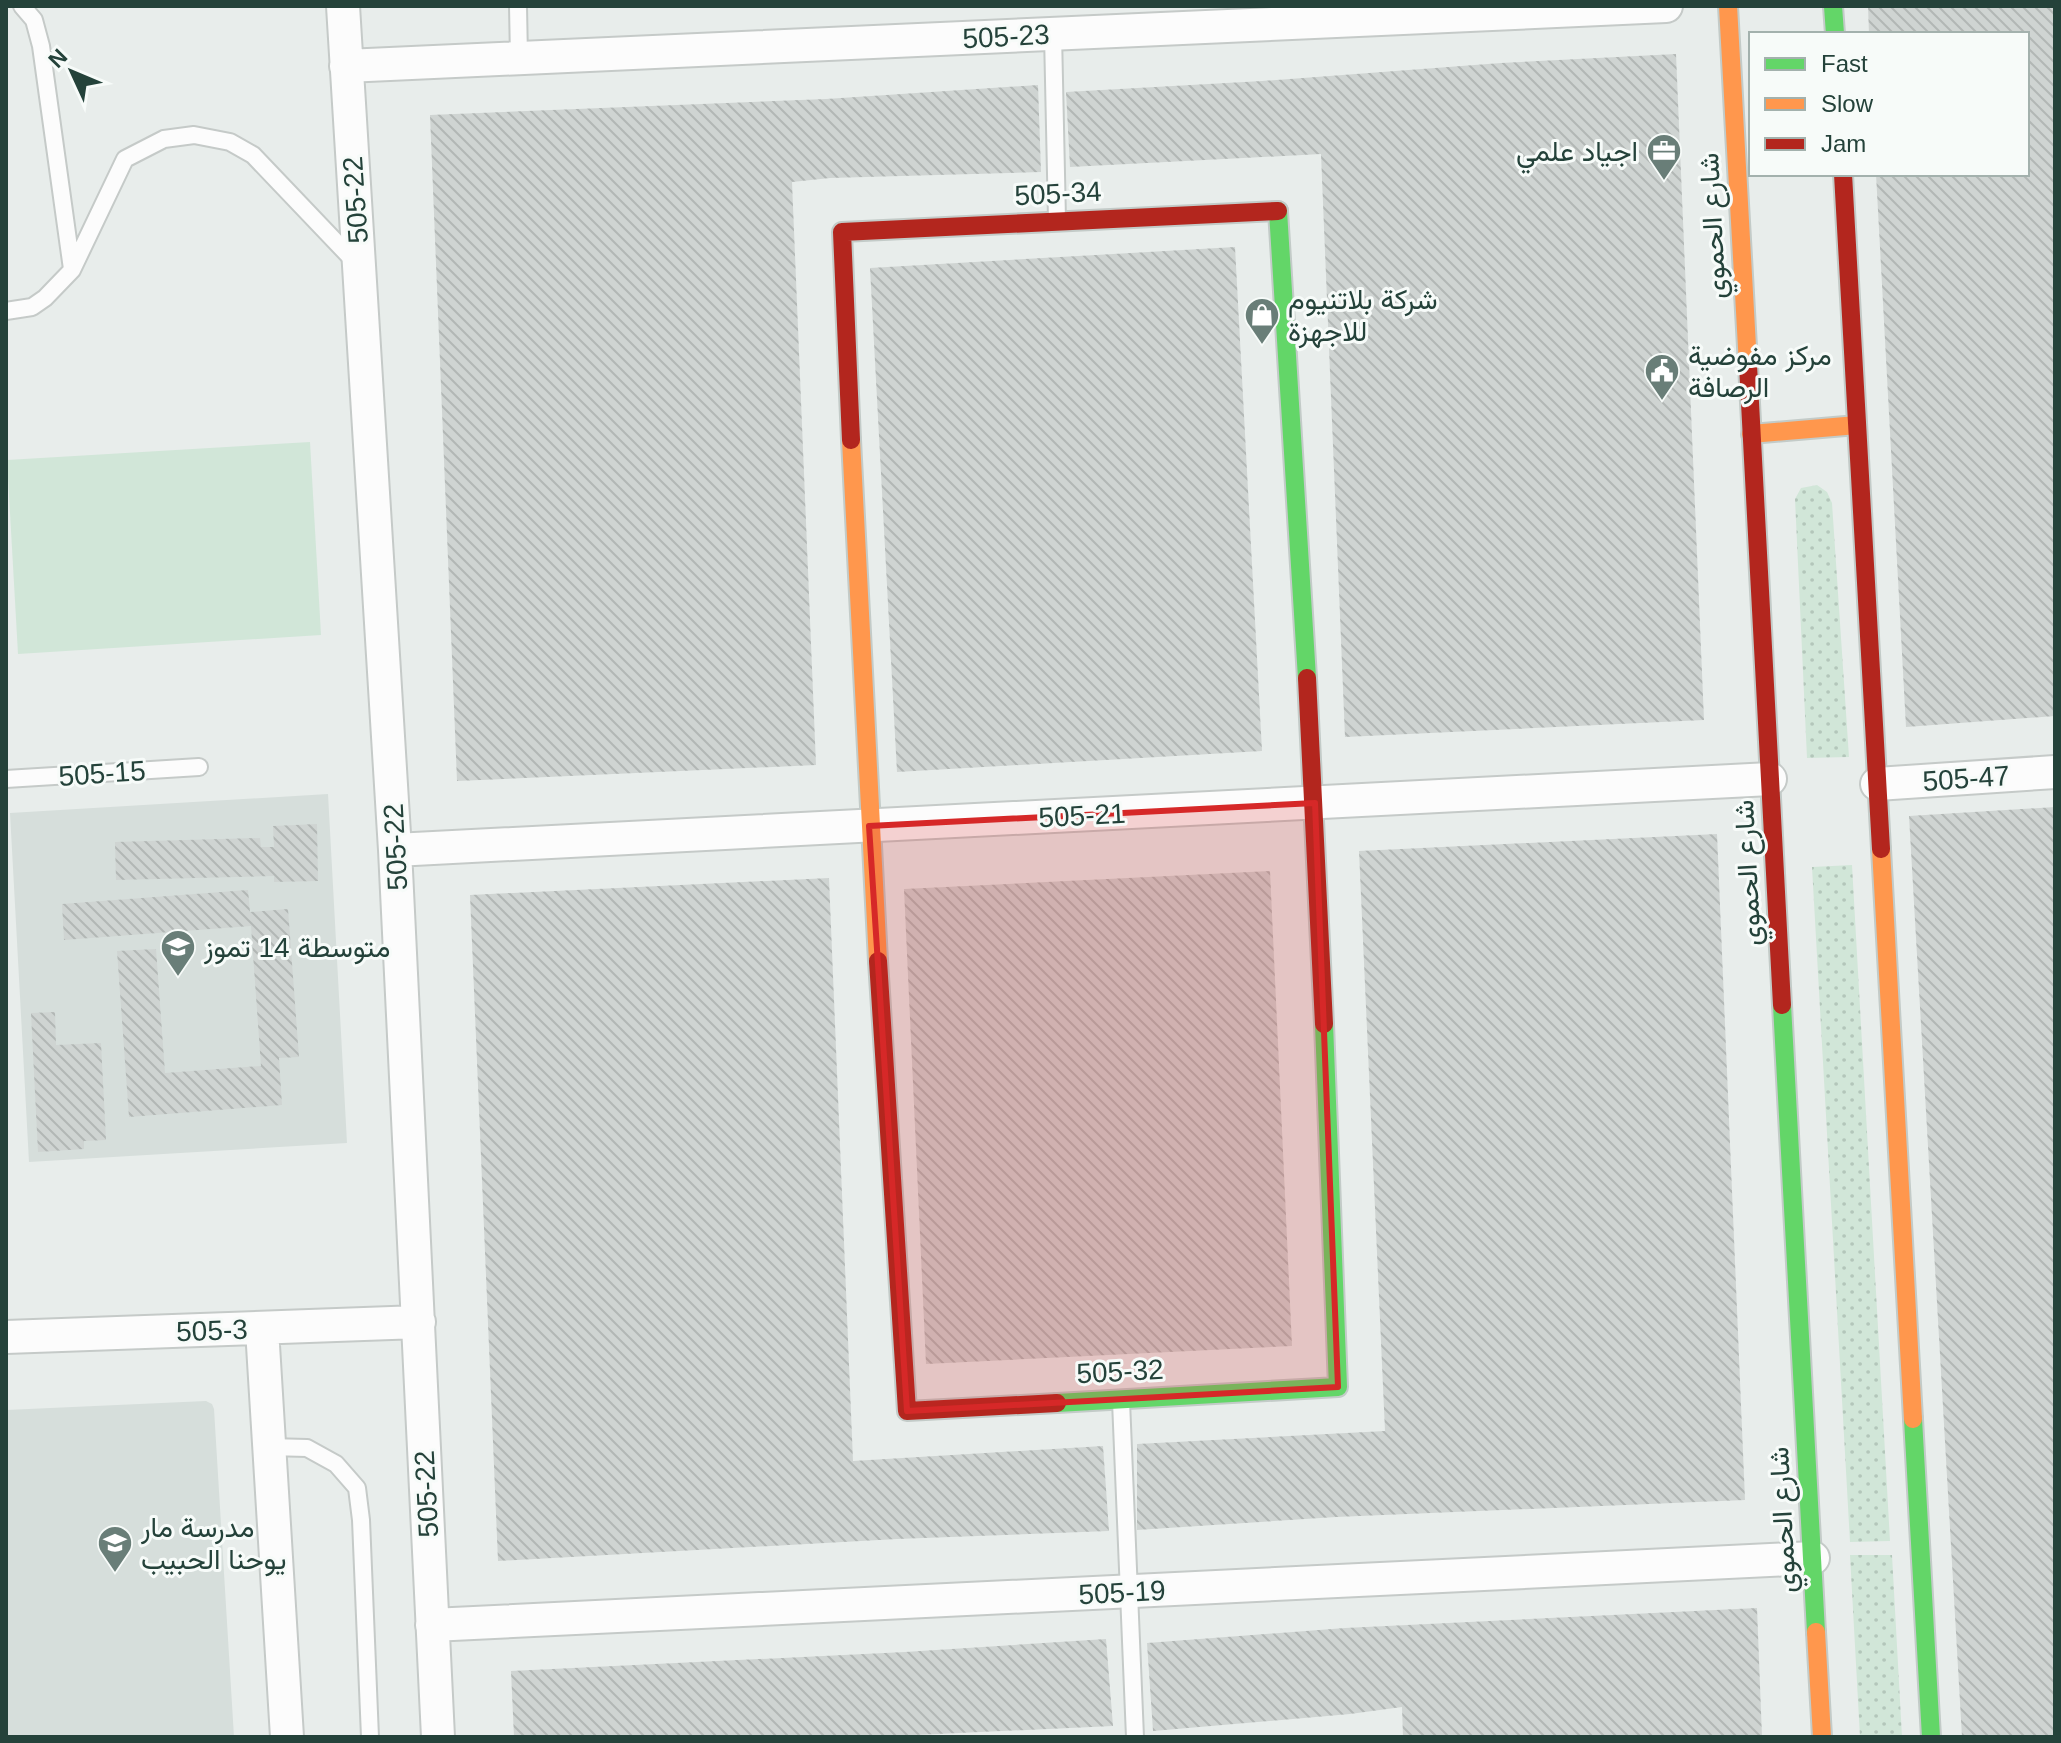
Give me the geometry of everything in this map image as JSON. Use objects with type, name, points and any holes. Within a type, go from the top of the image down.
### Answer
[{"type":"street","name":"505-22","points":[[343,6],[395,850],[438,1737]]},
{"type":"street","name":"505-23","points":[[346,66],[1666,6]]},
{"type":"street","name":"شارع الحموي","points":[[1728,6],[1822,1737]]},
{"type":"street","points":[[1833,6],[1835,32]]},
{"type":"street","points":[[1843,176],[1931,1737]]},
{"type":"street","name":"505-34","points":[[869,826],[842,232],[1278,211],[1315,803]]},
{"type":"street","points":[[1751,434],[1857,425]]},
{"type":"street","name":"505-47","points":[[1877,784],[2055,772]]},
{"type":"street","name":"505-21","points":[[395,850],[1770,779]]},
{"type":"street","name":"505-32","points":[[869,826],[907,1411],[1338,1387],[1315,803]]},
{"type":"street","name":"505-3","points":[[6,1337],[419,1322]]},
{"type":"street","points":[[262,1329],[287,1737]]},
{"type":"street","name":"505-19","points":[[432,1625],[1813,1558]]},
{"type":"lane","points":[[22,6],[34,20],[41,46],[72,270]]},
{"type":"lane","points":[[518,6],[519,58]]},
{"type":"lane","points":[[1053,34],[1057,221]]},
{"type":"lane","points":[[6,311],[32,307],[72,270],[125,159],[164,139],[194,135],[230,142],[253,155],[360,267]]},
{"type":"lane","name":"505-15","points":[[6,779],[199,767]]},
{"type":"lane","points":[[1121,1399],[1135,1737]]},
{"type":"lane","points":[[269,1447],[307,1448],[336,1464],[357,1488],[370,1737]]},
{"type":"highlighted area","points":[[1315,803],[1338,1387],[907,1411],[869,826]]},
{"type":"shaded area","name":"متوسطة 14 تموز","points":[[328,794],[347,1143],[29,1162],[10,813]]},
{"type":"shaded area","name":"مدرسة مار يوحنا الحبيب","points":[[206,1401],[214,1409],[234,1737],[6,1737],[6,1410]]},
{"type":"green space","points":[[310,442],[321,635],[18,654],[7,460]]},
{"type":"green space","points":[[1817,485],[1827,492],[1832,503],[1849,757],[1807,758],[1795,499],[1801,488]]},
{"type":"green space","points":[[1852,865],[1890,1541],[1850,1542],[1812,867]]},
{"type":"green space","points":[[1850,1555],[1892,1555],[1902,1737],[1860,1737]]},
{"type":"building","points":[[1868,6],[2055,6],[2055,716],[1906,727],[1876,176],[2029,176],[2029,32],[1869,32]]},
{"type":"building","points":[[1676,54],[1704,720],[1345,737],[1321,154],[1070,167],[1066,92]]},
{"type":"building","points":[[1038,85],[1041,172],[830,178],[792,182],[816,765],[457,781],[430,115],[826,99]]},
{"type":"building","points":[[1235,247],[1262,751],[897,772],[870,268]]},
{"type":"building","points":[[2055,807],[2055,1737],[1962,1737],[1909,816]]},
{"type":"building","points":[[317,824],[318,881],[274,882],[274,876],[116,880],[115,842],[260,838],[261,847],[274,847],[273,826]]},
{"type":"building","points":[[1717,834],[1745,1500],[1336,1517],[1137,1530],[1137,1444],[1385,1431],[1359,851]]},
{"type":"building","points":[[1270,871],[1292,1346],[926,1364],[904,889]]},
{"type":"building","points":[[829,878],[853,1461],[1103,1446],[1109,1531],[897,1539],[498,1561],[470,895]]},
{"type":"building","points":[[248,890],[250,912],[288,909],[299,1057],[279,1058],[282,1105],[129,1117],[117,951],[156,949],[165,1073],[261,1066],[251,926],[64,940],[62,904]]},
{"type":"building","points":[[55,1012],[56,1045],[101,1043],[106,1140],[84,1141],[84,1149],[38,1152],[31,1013]]},
{"type":"building","points":[[1757,1608],[1762,1737],[1403,1737],[1402,1707],[1153,1731],[1147,1643],[1345,1628]]},
{"type":"building","points":[[1106,1639],[1113,1726],[873,1737],[514,1737],[511,1671]]},
{"type":"traffic: fast","points":[[1833,6],[1835,32]]},
{"type":"traffic: fast","points":[[1278,211],[1307,678]]},
{"type":"traffic: fast","points":[[1782,1005],[1816,1632]]},
{"type":"traffic: fast","points":[[1057,1403],[1338,1387],[1324,1024]]},
{"type":"traffic: fast","points":[[1913,1419],[1931,1737]]},
{"type":"traffic: slow","points":[[1728,6],[1748,365]]},
{"type":"traffic: slow","points":[[1751,434],[1857,425]]},
{"type":"traffic: slow","points":[[851,440],[878,961]]},
{"type":"traffic: slow","points":[[1881,849],[1913,1419]]},
{"type":"traffic: slow","points":[[1816,1632],[1822,1737]]},
{"type":"traffic: jam","points":[[1843,176],[1881,849]]},
{"type":"traffic: jam","points":[[851,440],[842,232],[1278,211]]},
{"type":"traffic: jam","points":[[1748,365],[1782,1005]]},
{"type":"traffic: jam","points":[[1307,678],[1324,1024]]},
{"type":"traffic: jam","points":[[878,961],[907,1411],[1057,1403]]},
{"type":"place","name":"اجياد علمي","points":[[1664,182]]},
{"type":"place","name":"شركة بلاتنيوم للاجهزة","points":[[1262,346]]},
{"type":"place","name":"مركز مفوضية الرصافة","points":[[1662,402]]},
{"type":"place","name":"متوسطة 14 تموز","points":[[178,978]]},
{"type":"place","name":"مدرسة مار يوحنا الحبيب","points":[[115,1574]]}]
